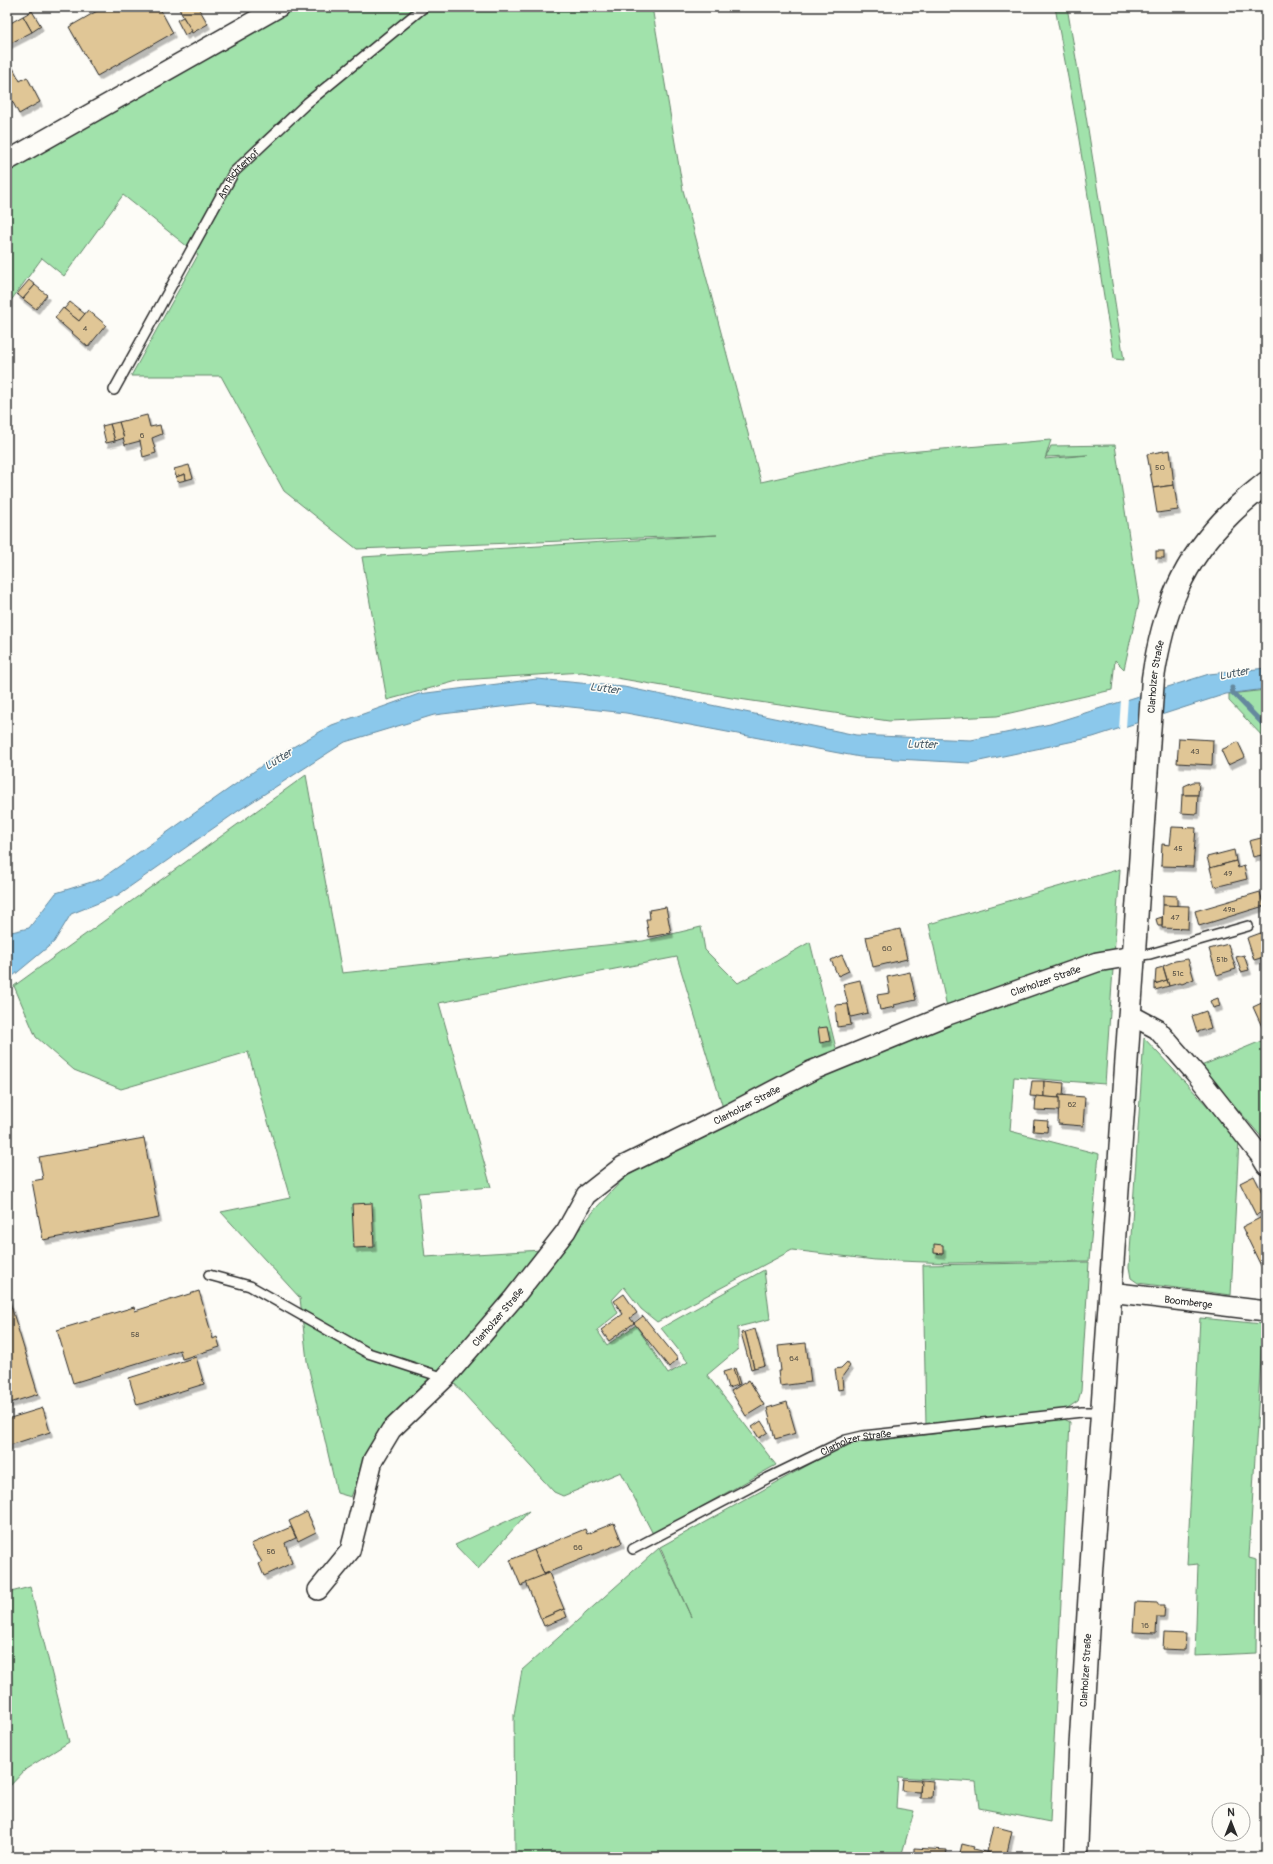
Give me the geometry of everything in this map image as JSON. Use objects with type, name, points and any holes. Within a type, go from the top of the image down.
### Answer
[{"type":"street","points":[[7,161],[279,7]]},
{"type":"street","name":"Clarholzer Straße","points":[[1076,1857],[1080,1754],[1102,1412],[1153,678],[1159,642],[1169,607],[1185,573],[1201,546],[1231,513],[1266,483]]},
{"type":"street","name":"Clarholzer Straße","points":[[318,1590],[350,1551],[373,1460],[391,1430],[445,1378],[512,1300],[566,1231],[586,1195],[623,1166],[727,1115],[811,1071],[948,1015],[1097,962],[1133,956]]},
{"type":"street","points":[[1129,1014],[1157,1029],[1196,1074],[1260,1155],[1266,1165]]},
{"type":"street","name":"Boomberge","points":[[1110,1292],[1266,1311]]},
{"type":"lane","name":"Am Richterhof","points":[[114,390],[234,172],[307,103],[424,7]]},
{"type":"lane","points":[[1133,956],[1150,954],[1248,926]]},
{"type":"lane","points":[[209,1275],[250,1286],[368,1353],[445,1378]]},
{"type":"lane","name":"Clarholzer Straße","points":[[633,1549],[768,1478],[846,1440],[863,1436],[1082,1412],[1102,1412]]},
{"type":"green space","points":[[13,7],[74,7],[67,10]]},
{"type":"green space","points":[[298,7],[652,7],[683,190],[761,482],[883,454],[1051,440],[1045,459],[1088,455],[1046,457],[1051,446],[1115,445],[1139,602],[1124,669],[1115,660],[1112,690],[997,716],[889,721],[732,698],[582,672],[461,680],[387,700],[362,557],[717,535],[357,549],[284,491],[221,376],[131,376],[198,255],[123,195],[64,276],[42,258],[7,306],[7,172]]},
{"type":"green space","points":[[1055,7],[1067,7],[1086,116],[1124,360],[1114,359],[1076,121]]},
{"type":"green space","points":[[1266,690],[1266,740],[1229,701],[1229,694]]},
{"type":"green space","points":[[306,775],[342,973],[643,941],[701,927],[705,950],[738,983],[810,942],[837,1052],[723,1108],[677,957],[439,1003],[491,1187],[418,1193],[425,1257],[542,1250],[366,1458],[351,1497],[337,1493],[307,1361],[300,1298],[221,1212],[290,1198],[248,1052],[121,1089],[74,1070],[36,1037],[14,986]]},
{"type":"green space","points":[[1120,869],[1105,1084],[1014,1077],[1010,1131],[1099,1154],[1089,1261],[950,1263],[875,1260],[792,1250],[657,1322],[641,1309],[624,1287],[612,1300],[618,1313],[597,1330],[607,1345],[636,1325],[668,1374],[688,1362],[661,1328],[764,1270],[770,1319],[738,1327],[738,1349],[707,1375],[776,1465],[653,1534],[621,1472],[563,1496],[554,1492],[453,1382],[491,1340],[597,1207],[625,1177],[814,1077],[950,1021],[929,924]]},
{"type":"green space","points":[[1144,1038],[1239,1140],[1231,1295],[1138,1283],[1131,1278],[1129,1267]]},
{"type":"green space","points":[[1266,1039],[1266,1140],[1264,1140],[1201,1066]]},
{"type":"green space","points":[[1089,1262],[1081,1391],[1078,1401],[1066,1409],[926,1426],[923,1265]]},
{"type":"green space","points":[[1200,1318],[1263,1324],[1249,1557],[1257,1559],[1256,1653],[1195,1656],[1198,1564],[1187,1565]]},
{"type":"green space","points":[[1064,1419],[1070,1422],[1050,1822],[979,1808],[976,1782],[898,1777],[896,1808],[914,1811],[901,1857],[515,1857],[514,1715],[522,1670],[659,1548],[691,1617],[660,1547],[846,1444]]},
{"type":"green space","points":[[529,1511],[478,1569],[455,1545]]},
{"type":"green space","points":[[30,1587],[69,1742],[26,1769],[7,1789],[7,1593]]},
{"type":"water","name":"Lutter","points":[[1266,668],[1266,689],[1226,694],[1093,737],[970,763],[860,757],[626,713],[534,703],[434,715],[345,742],[238,811],[118,895],[71,914],[54,942],[7,981],[7,933],[29,928],[56,893],[101,879],[270,760],[332,725],[419,694],[537,679],[624,687],[856,735],[971,740],[1050,724],[1209,674]]},
{"type":"pier","points":[[1128,697],[1126,728],[1119,730],[1121,699]]},
{"type":"building","points":[[104,7],[159,7],[173,33],[97,76],[69,27]]},
{"type":"building","points":[[178,7],[198,7],[208,24],[192,33]]},
{"type":"building","points":[[32,11],[41,26],[32,32],[23,16]]},
{"type":"building","points":[[23,16],[32,32],[9,44],[7,40],[7,25]]},
{"type":"building","points":[[183,17],[192,31],[185,35],[177,20]]},
{"type":"building","points":[[7,57],[20,81],[27,77],[40,102],[19,114],[9,95],[7,96]]},
{"type":"building","points":[[29,280],[35,285],[23,299],[17,294]]},
{"type":"building","points":[[35,285],[47,295],[36,309],[23,299]]},
{"type":"building","points":[[70,302],[85,314],[79,321],[64,309]]},
{"type":"building","points":[[63,308],[79,321],[88,310],[106,325],[88,347],[55,318]]},
{"type":"building","points":[[147,415],[150,427],[160,425],[162,434],[152,438],[156,453],[143,457],[140,441],[125,445],[119,422]]},
{"type":"building","points":[[119,422],[124,438],[115,441],[110,424]]},
{"type":"building","points":[[110,424],[115,441],[106,443],[102,426]]},
{"type":"building","points":[[1170,450],[1174,485],[1153,488],[1147,454]]},
{"type":"building","points":[[189,465],[193,478],[186,480],[185,474],[176,477],[174,469]]},
{"type":"building","points":[[185,474],[186,480],[177,482],[176,477]]},
{"type":"building","points":[[1174,485],[1178,510],[1157,513],[1153,488]]},
{"type":"building","points":[[1156,551],[1164,551],[1164,558],[1156,558]]},
{"type":"building","points":[[1179,738],[1213,740],[1212,765],[1177,763]]},
{"type":"building","points":[[1238,742],[1245,757],[1228,765],[1221,750]]},
{"type":"building","points":[[1193,782],[1199,782],[1198,795],[1184,795],[1184,786]]},
{"type":"building","points":[[1182,795],[1198,795],[1197,814],[1181,813]]},
{"type":"building","points":[[1172,827],[1196,828],[1193,867],[1161,866],[1162,844],[1170,845]]},
{"type":"building","points":[[1265,837],[1266,854],[1253,857],[1249,841]]},
{"type":"building","points":[[1234,850],[1236,861],[1210,868],[1207,857]]},
{"type":"building","points":[[1236,861],[1238,868],[1244,866],[1247,879],[1215,887],[1210,868]]},
{"type":"building","points":[[1260,892],[1264,906],[1199,926],[1195,911]]},
{"type":"building","points":[[1163,895],[1177,896],[1177,906],[1163,905]]},
{"type":"building","points":[[1163,905],[1189,906],[1188,929],[1162,928]]},
{"type":"building","points":[[666,907],[671,933],[649,937],[646,919],[650,919],[649,910]]},
{"type":"building","points":[[1162,917],[1162,926],[1158,926],[1156,919]]},
{"type":"building","points":[[1266,921],[1266,931],[1263,922]]},
{"type":"building","points":[[900,929],[907,959],[873,967],[866,937]]},
{"type":"building","points":[[1266,931],[1266,958],[1264,957],[1254,960],[1247,938]]},
{"type":"building","points":[[1228,944],[1236,969],[1217,975],[1209,949]]},
{"type":"building","points":[[842,955],[849,971],[838,976],[831,960]]},
{"type":"building","points":[[1244,955],[1249,970],[1241,972],[1236,957]]},
{"type":"building","points":[[1188,959],[1194,979],[1182,984],[1180,983],[1169,986],[1163,966],[1175,961]]},
{"type":"building","points":[[1163,967],[1167,980],[1155,984],[1156,969]]},
{"type":"building","points":[[910,972],[916,1000],[880,1010],[877,995],[890,993],[887,977]]},
{"type":"building","points":[[860,980],[868,1013],[851,1017],[843,984]]},
{"type":"building","points":[[1167,980],[1169,986],[1155,990],[1155,984]]},
{"type":"building","points":[[1218,998],[1220,1006],[1213,1008],[1210,1001]]},
{"type":"building","points":[[1266,1001],[1266,1030],[1264,1031],[1253,1007]]},
{"type":"building","points":[[848,1004],[851,1025],[837,1027],[835,1005]]},
{"type":"building","points":[[1206,1011],[1211,1028],[1197,1032],[1192,1016]]},
{"type":"building","points":[[827,1027],[830,1041],[820,1043],[818,1028]]},
{"type":"building","points":[[1032,1081],[1044,1081],[1044,1097],[1030,1096]]},
{"type":"building","points":[[1044,1081],[1064,1083],[1063,1096],[1059,1095],[1059,1098],[1044,1097]]},
{"type":"building","points":[[1059,1095],[1085,1097],[1083,1126],[1058,1124]]},
{"type":"building","points":[[1036,1096],[1059,1098],[1059,1111],[1035,1110]]},
{"type":"building","points":[[1034,1120],[1048,1121],[1047,1132],[1033,1131]]},
{"type":"building","points":[[144,1138],[159,1218],[43,1240],[32,1181],[43,1179],[39,1157]]},
{"type":"building","points":[[1254,1176],[1266,1200],[1266,1210],[1256,1215],[1240,1183]]},
{"type":"building","points":[[372,1203],[374,1247],[354,1248],[352,1204]]},
{"type":"building","points":[[1266,1215],[1266,1276],[1242,1227]]},
{"type":"building","points":[[934,1244],[943,1245],[943,1254],[934,1253]]},
{"type":"building","points":[[199,1291],[213,1339],[217,1337],[220,1347],[182,1359],[180,1350],[73,1383],[57,1330],[134,1307],[135,1311]]},
{"type":"building","points":[[7,1293],[38,1394],[7,1404]]},
{"type":"building","points":[[624,1294],[637,1313],[630,1318],[634,1323],[609,1341],[601,1330],[623,1314],[614,1301]]},
{"type":"building","points":[[643,1316],[678,1359],[669,1367],[634,1323]]},
{"type":"building","points":[[755,1329],[765,1365],[754,1368],[745,1332]]},
{"type":"building","points":[[745,1332],[754,1368],[751,1369],[741,1333]]},
{"type":"building","points":[[806,1343],[811,1382],[780,1386],[778,1371],[781,1371],[778,1346]]},
{"type":"building","points":[[196,1357],[204,1384],[137,1405],[129,1378]]},
{"type":"building","points":[[847,1362],[850,1366],[842,1377],[843,1389],[838,1390],[835,1369],[841,1368]]},
{"type":"building","points":[[735,1368],[740,1384],[738,1385],[733,1369]]},
{"type":"building","points":[[733,1369],[738,1385],[728,1388],[723,1372]]},
{"type":"building","points":[[749,1380],[764,1405],[746,1416],[731,1391]]},
{"type":"building","points":[[787,1402],[796,1433],[775,1439],[767,1408]]},
{"type":"building","points":[[43,1408],[50,1432],[7,1446],[7,1419]]},
{"type":"building","points":[[761,1421],[768,1432],[759,1438],[752,1427]]},
{"type":"building","points":[[307,1512],[316,1532],[298,1541],[289,1521]]},
{"type":"building","points":[[614,1523],[622,1543],[544,1574],[534,1550],[585,1529],[587,1534]]},
{"type":"building","points":[[291,1527],[296,1538],[285,1543],[292,1563],[264,1576],[259,1564],[262,1562],[251,1544]]},
{"type":"building","points":[[534,1550],[544,1574],[549,1573],[521,1586],[510,1560]]},
{"type":"building","points":[[549,1573],[564,1609],[541,1619],[526,1582]]},
{"type":"building","points":[[1135,1602],[1158,1603],[1158,1605],[1165,1605],[1164,1617],[1157,1617],[1156,1633],[1133,1632]]},
{"type":"building","points":[[564,1609],[567,1617],[544,1626],[541,1619]]},
{"type":"building","points":[[1164,1633],[1186,1634],[1185,1650],[1163,1649]]},
{"type":"building","points":[[903,1779],[921,1780],[920,1792],[902,1791]]},
{"type":"building","points":[[921,1780],[933,1781],[932,1798],[920,1798]]},
{"type":"building","points":[[993,1826],[1012,1831],[1006,1857],[987,1852]]},
{"type":"building","points":[[962,1844],[974,1847],[973,1849],[1004,1857],[959,1857]]},
{"type":"building","points":[[914,1848],[947,1850],[946,1857],[914,1857]]},
{"type":"waterway","points":[[1232,688],[1233,693],[1266,727]]}]
